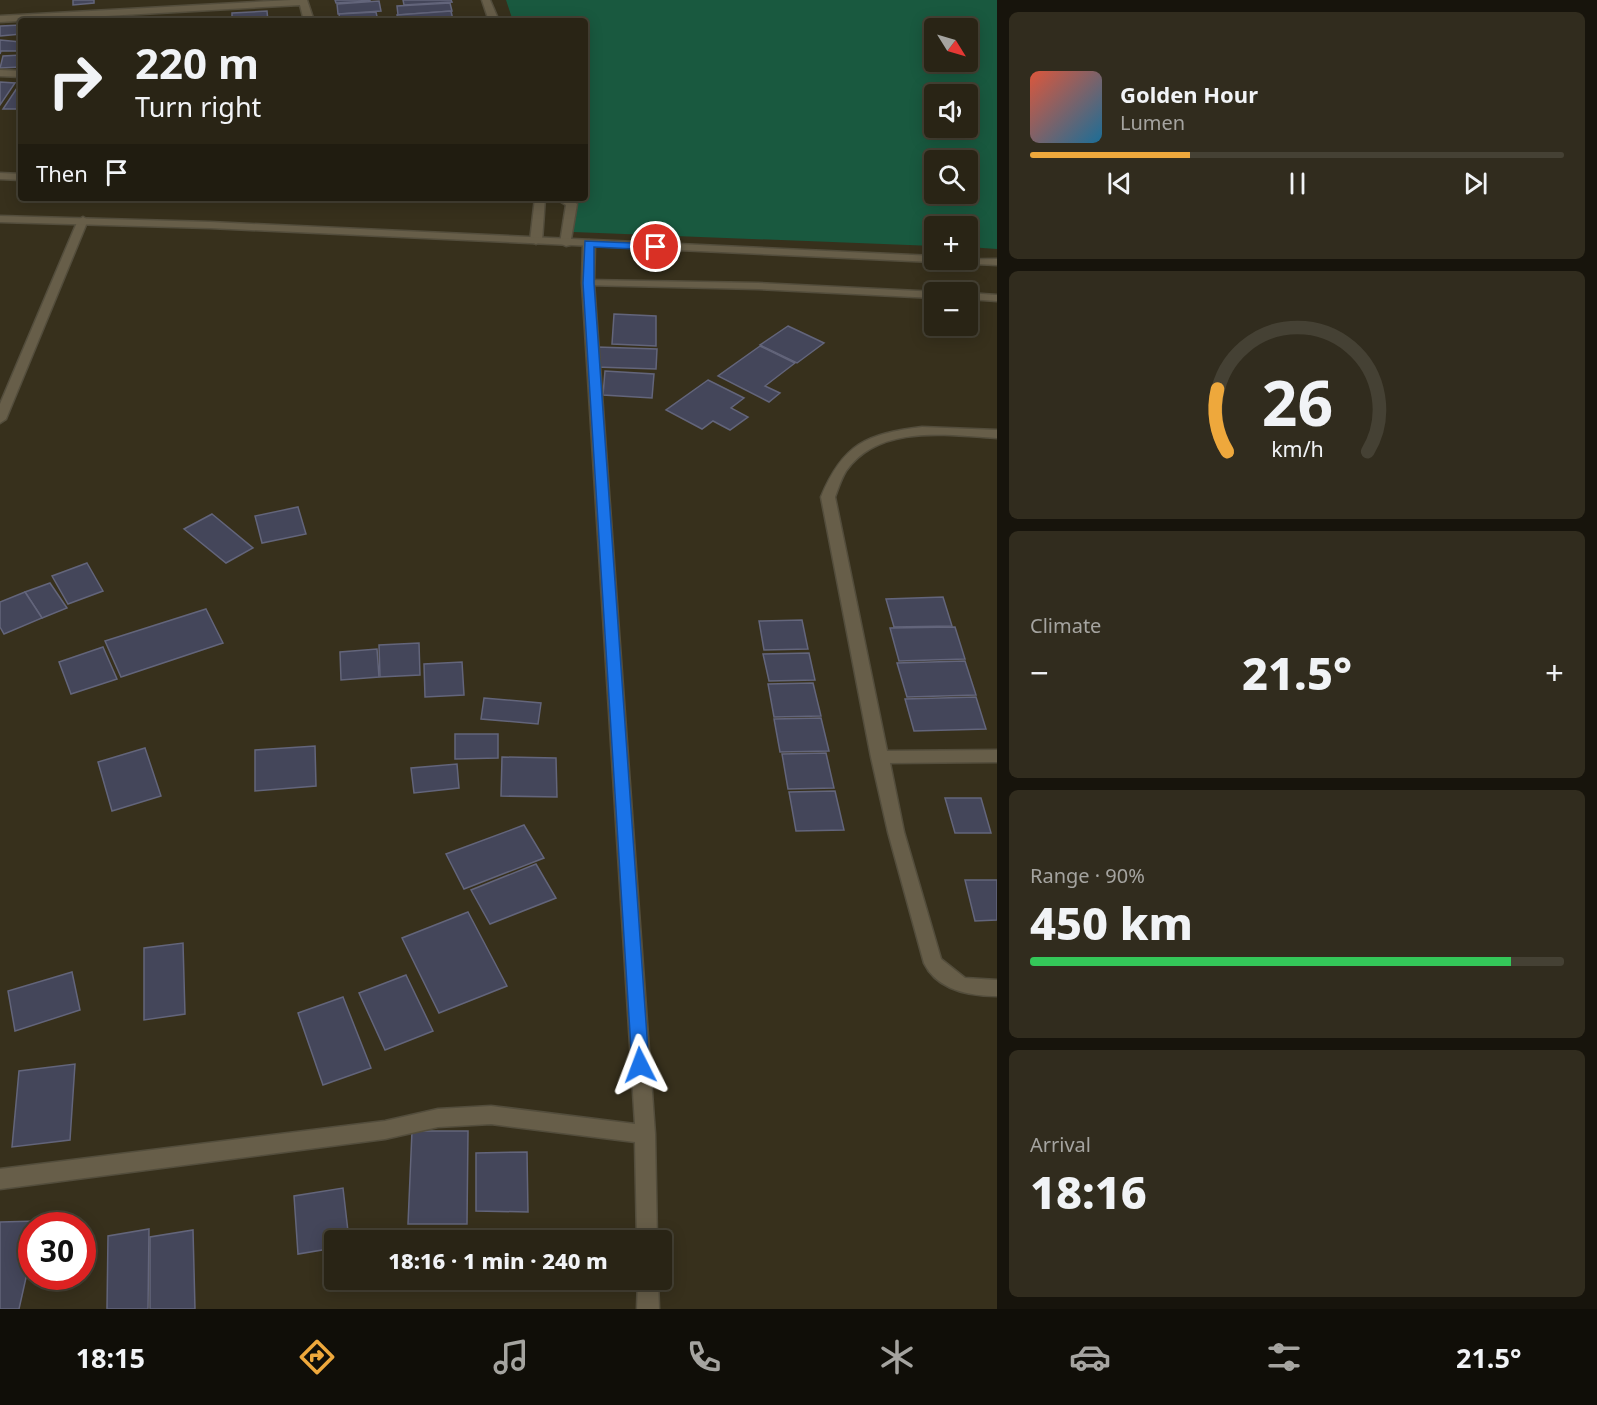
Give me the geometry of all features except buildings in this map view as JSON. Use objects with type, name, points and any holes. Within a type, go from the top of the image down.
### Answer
[{"type":"street","points":[[486,0],[493,18]]},
{"type":"street","points":[[44,18],[131,16],[303,1],[308,18]]},
{"type":"street","points":[[0,19],[18,19]]},
{"type":"street","points":[[0,73],[18,74]]},
{"type":"street","points":[[0,176],[18,177]]},
{"type":"street","points":[[536,241],[540,201]]},
{"type":"street","points":[[566,201],[572,204],[566,243]]},
{"type":"street","points":[[0,219],[83,220],[997,262]]},
{"type":"street","points":[[0,420],[83,220]]},
{"type":"street","points":[[589,243],[588,283],[645,1134],[647,1230]]},
{"type":"street","points":[[588,283],[767,286],[924,294]]},
{"type":"street","points":[[978,297],[997,298]]},
{"type":"street","points":[[997,434],[926,430],[900,432],[870,443],[841,467],[832,483],[828,497],[879,757],[896,832],[933,963],[954,981],[970,989],[997,988]]},
{"type":"street","points":[[879,757],[997,756]]},
{"type":"street","points":[[0,1179],[385,1130],[438,1118],[491,1115],[645,1134]]},
{"type":"street","points":[[648,1290],[648,1309]]},
{"type":"green space","points":[[506,0],[997,0],[997,249],[978,248],[978,216],[924,216],[924,246],[573,232],[568,201],[588,201],[588,18],[512,18]]},
{"type":"route","points":[[640,1065],[588,283],[589,243],[656,247]]}]
